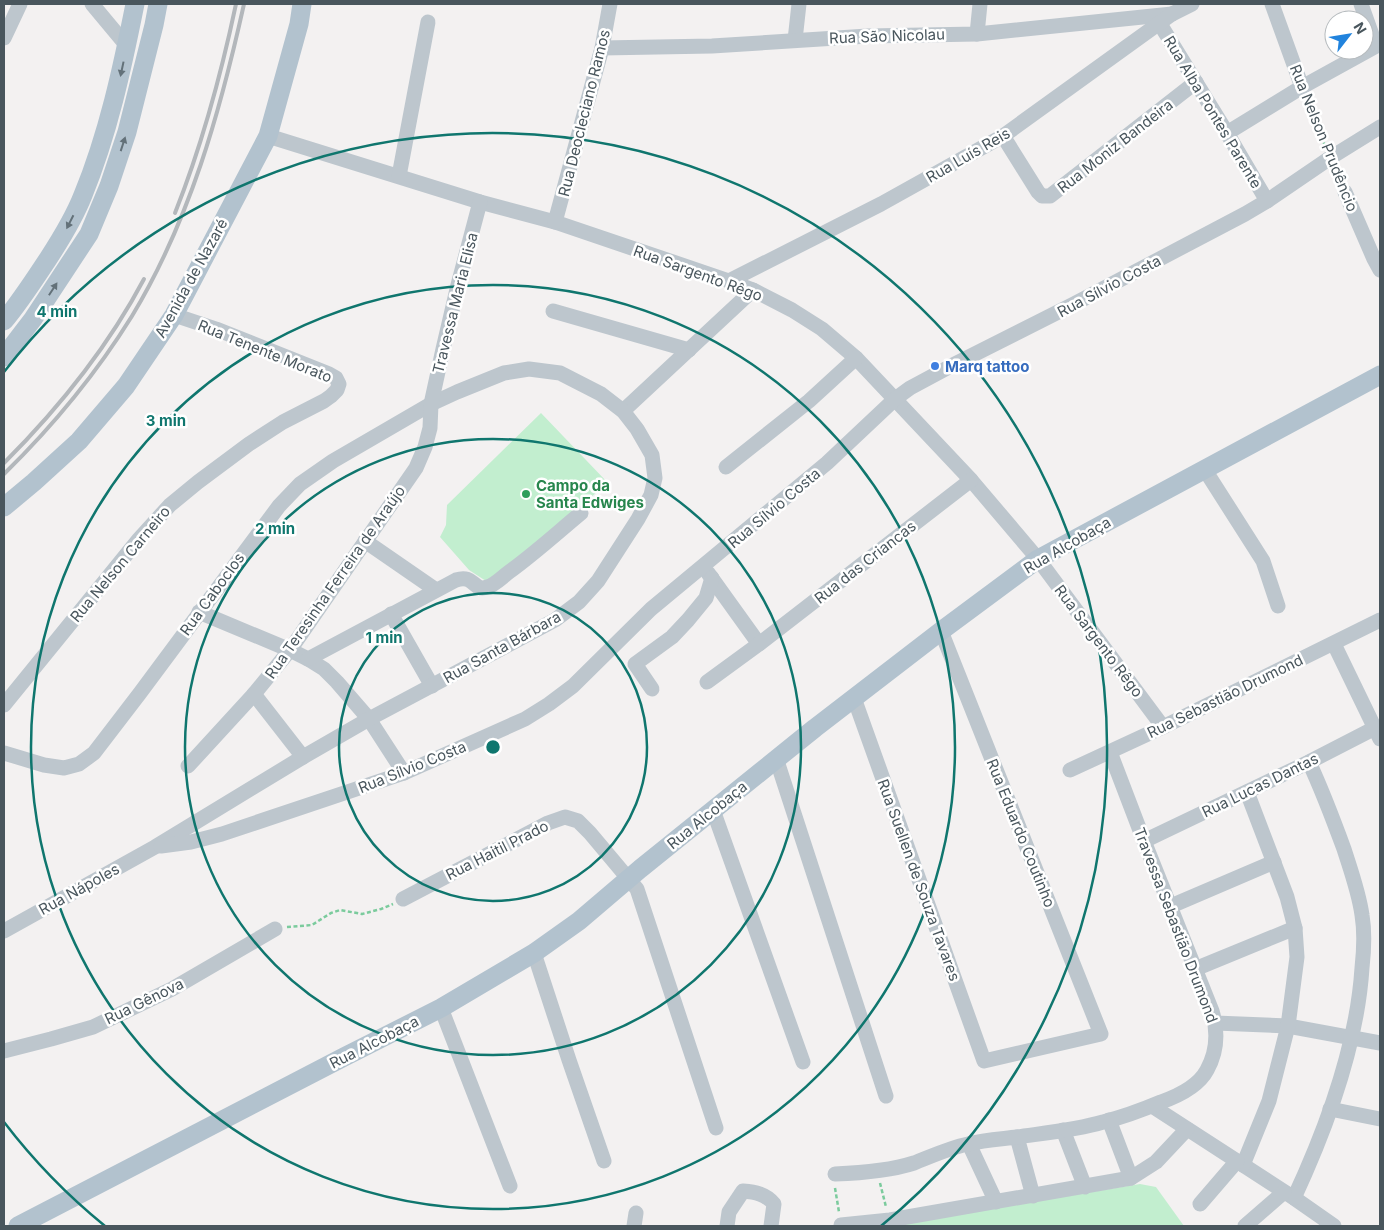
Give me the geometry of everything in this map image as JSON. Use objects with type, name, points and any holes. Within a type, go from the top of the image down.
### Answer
[{"type":"main road","points":[[4,321],[65,233],[82,197],[115,99],[135,4]]},
{"type":"main road","points":[[4,357],[33,319],[89,234],[109,186],[127,132],[158,4]]},
{"type":"main road","name":"Avenida de Nazaré","points":[[4,507],[79,441],[126,386],[174,315],[268,136],[299,24],[302,4]]},
{"type":"main road","name":"Rua Alcobaça","points":[[18,1226],[441,1008],[534,953],[579,921],[776,758],[1038,559],[1380,375]]},
{"type":"street","points":[[4,38],[20,4]]},
{"type":"street","points":[[92,4],[127,46]]},
{"type":"street","name":"Rua Deocleciano Ramos","points":[[555,222],[602,48],[610,4]]},
{"type":"street","points":[[795,40],[799,4]]},
{"type":"street","points":[[977,34],[980,4]]},
{"type":"street","name":"Rua Luís Reis","points":[[729,281],[881,204],[1003,136],[1172,14],[1190,4]]},
{"type":"street","name":"Rua Nelson Prudêncio","points":[[1272,4],[1302,87]]},
{"type":"street","points":[[1227,133],[1302,87],[1378,45],[1361,4]]},
{"type":"street","name":"Rua São Nicolau","points":[[602,48],[712,46],[868,36],[977,34],[1172,14]]},
{"type":"street","points":[[399,176],[428,22]]},
{"type":"street","name":"Rua Alba Pontes Parente","points":[[1160,24],[1267,202]]},
{"type":"street","name":"Rua Moniz Bandeira","points":[[1003,136],[1038,192],[1042,196],[1050,196],[1196,82]]},
{"type":"street","name":"Rua Sílvio Costa","points":[[155,847],[191,842],[222,834],[404,773],[525,719],[549,704],[572,686],[652,609],[707,572],[910,388],[1267,202],[1330,158],[1380,127]]},
{"type":"street","name":"Rua Sargento Rêgo","points":[[268,136],[480,202],[555,222],[729,281],[753,290],[792,310],[822,329],[856,358],[971,480],[1038,559],[1163,726]]},
{"type":"street","name":"Rua Nelson Prudêncio","points":[[1345,192],[1380,270]]},
{"type":"street","name":"Travessa Maria Elisa","points":[[431,404],[458,285],[480,202]]},
{"type":"street","points":[[623,411],[753,290]]},
{"type":"street","points":[[553,311],[689,350]]},
{"type":"street","name":"Rua Tenente Morato","points":[[174,315],[216,328],[329,374],[336,378],[339,384],[337,390],[331,396]]},
{"type":"street","points":[[726,468],[809,402],[856,358]]},
{"type":"street","name":"Rua Santa Bárbara","points":[[155,847],[369,719],[555,620],[578,602],[598,581],[638,519],[651,495],[655,478],[652,456],[637,429],[623,411],[601,394],[560,373],[529,369],[504,373],[431,404]]},
{"type":"street","name":"Rua Nelson Carneiro","points":[[4,705],[139,540],[170,505],[249,444],[283,422],[331,396]]},
{"type":"street","name":"Rua Teresinha Ferreira de Araújo","points":[[188,766],[254,694],[290,650],[416,468],[425,448],[430,428],[431,404]]},
{"type":"street","name":"Rua Caboclos","points":[[4,753],[44,765],[64,768],[79,764],[94,753],[279,506],[300,484],[333,461],[431,404]]},
{"type":"street","points":[[1205,470],[1264,561],[1278,606]]},
{"type":"street","name":"Rua das Criancas","points":[[707,682],[760,644],[971,480]]},
{"type":"street","points":[[308,659],[456,580],[468,578],[482,588],[494,584],[581,513]]},
{"type":"street","points":[[366,541],[436,590]]},
{"type":"street","points":[[707,572],[760,644]]},
{"type":"street","points":[[652,689],[635,664],[672,637],[706,598],[707,572]]},
{"type":"street","points":[[199,612],[290,650],[324,670],[369,719],[404,773]]},
{"type":"street","points":[[391,614],[432,686]]},
{"type":"street","name":"Rua Sebastião Drumond","points":[[1070,770],[1334,644],[1380,620]]},
{"type":"street","name":"Rua Eduardo Coutinho","points":[[941,631],[1101,1034],[984,1061]]},
{"type":"street","points":[[1334,644],[1376,724]]},
{"type":"street","points":[[254,694],[303,757]]},
{"type":"street","name":"Rua Suellen de Souza Tavares","points":[[854,698],[984,1061]]},
{"type":"street","name":"Rua Lucas Dantas","points":[[1144,841],[1309,762],[1376,724]]},
{"type":"street","name":"Travessa Sebastião Drumond","points":[[835,1174],[876,1171],[912,1163],[940,1152],[969,1144],[1063,1130],[1109,1120],[1152,1106],[1184,1092],[1196,1083],[1206,1071],[1213,1055],[1216,1024],[1110,752]]},
{"type":"street","points":[[776,758],[886,1096]]},
{"type":"street","points":[[1245,1226],[1289,1195],[1311,1162],[1352,1038],[1361,982],[1364,941],[1362,914],[1356,886],[1325,797],[1309,762]]},
{"type":"street","points":[[1200,1204],[1240,1163],[1269,1101],[1288,1026],[1297,957],[1295,928],[1287,897],[1246,792]]},
{"type":"street","points":[[713,810],[803,1062]]},
{"type":"street","name":"Rua Haitil Prado","points":[[403,899],[548,823],[564,817],[578,821],[637,889],[716,1128]]},
{"type":"street","name":"Rua Nápoles","points":[[4,931],[155,847]]},
{"type":"street","points":[[1171,906],[1274,862]]},
{"type":"street","points":[[1195,969],[1295,928]]},
{"type":"street","name":"Rua Gênova","points":[[4,1050],[51,1040],[92,1027],[172,989],[275,929]]},
{"type":"street","points":[[534,953],[604,1161]]},
{"type":"street","points":[[441,1008],[510,1186]]},
{"type":"street","points":[[1216,1024],[1288,1026],[1380,1043]]},
{"type":"street","points":[[1152,1106],[1334,1226]]},
{"type":"street","points":[[1330,1109],[1380,1119]]},
{"type":"street","points":[[1109,1120],[1131,1178]]},
{"type":"street","points":[[841,1225],[890,1220],[1131,1178],[1156,1162],[1187,1129]]},
{"type":"street","points":[[1063,1130],[1085,1187]]},
{"type":"street","points":[[1017,1137],[1033,1196]]},
{"type":"street","points":[[969,1144],[996,1202]]},
{"type":"street","points":[[727,1226],[729,1212],[743,1191],[754,1192],[769,1198],[774,1204],[771,1226]]},
{"type":"path","name":"Rua Nelson Prudêncio","points":[[1302,87],[1345,192]]},
{"type":"path","points":[[275,929],[312,925],[331,913],[340,910],[362,914],[381,909],[403,899]]},
{"type":"path","points":[[876,1171],[890,1220]]},
{"type":"path","points":[[835,1174],[834,1183],[841,1225]]},
{"type":"green space","name":"Campo da Santa Edwiges","points":[[541,413],[608,483],[508,566],[486,581],[469,570],[440,537],[446,525],[447,505]]},
{"type":"green space","points":[[1140,1184],[1156,1187],[1184,1226],[887,1226]]},
{"type":"railway","points":[[175,213],[194,162],[210,110],[236,4]]},
{"type":"railway","points":[[4,474],[40,437],[89,379],[132,316],[171,242],[187,204],[213,125],[225,85],[244,4]]},
{"type":"railway","points":[[4,463],[44,421],[81,376],[115,329],[144,279]]},
{"type":"place","name":"Marq tattoo","points":[[935,366]]},
{"type":"place","name":"Campo da Santa Edwiges","points":[[526,494]]}]
